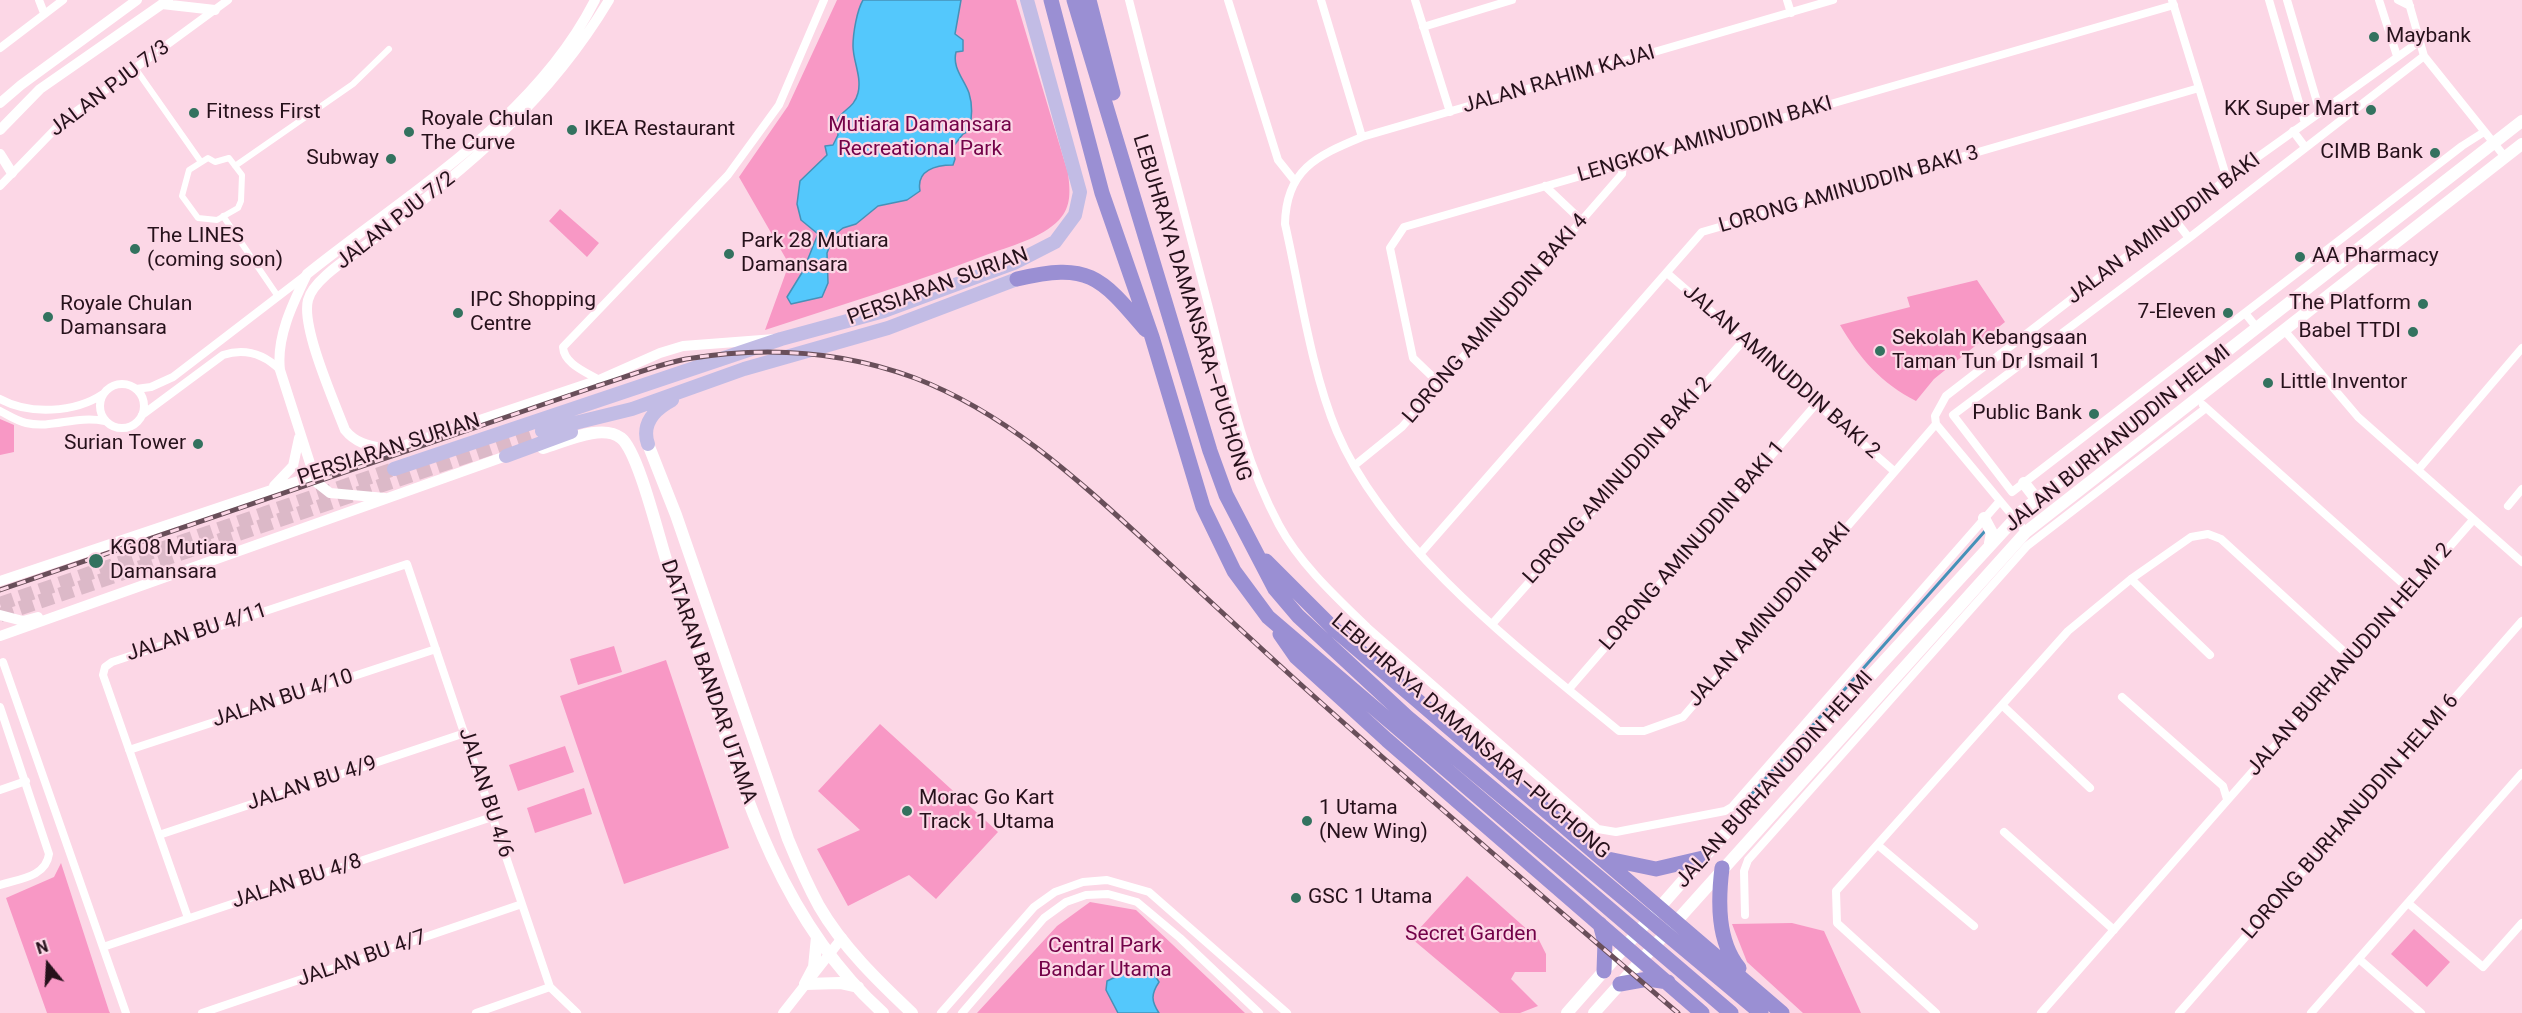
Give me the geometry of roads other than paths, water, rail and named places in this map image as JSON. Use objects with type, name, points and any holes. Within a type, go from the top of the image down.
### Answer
[{"type":"highway","points":[[1040,0],[1062,44]]},
{"type":"highway","name":"LEBUHRAYA DAMANSARA–PUCHONG","points":[[1051,0],[1102,193],[1152,337],[1203,507],[1234,571],[1268,617],[1761,1013]]},
{"type":"highway","name":"LEBUHRAYA DAMANSARA–PUCHONG","points":[[1074,0],[1113,123],[1210,451],[1226,495],[1275,589],[1401,722],[1731,1013]]},
{"type":"highway","points":[[1089,0],[1113,91],[1113,123]]},
{"type":"highway","points":[[1017,279],[1048,272],[1072,271],[1092,277],[1112,290],[1152,337]]},
{"type":"highway","points":[[1259,555],[1334,629],[1782,1013]]},
{"type":"highway","points":[[1268,617],[1296,657],[1387,740],[1702,1013]]},
{"type":"highway","points":[[1605,859],[1656,869],[1703,858]]},
{"type":"highway","points":[[1722,868],[1719,890],[1723,934],[1731,958],[1753,986]]},
{"type":"highway","points":[[1598,921],[1628,910],[1635,893],[1629,882]]},
{"type":"highway","points":[[1598,921],[1605,942],[1604,971]]},
{"type":"highway","points":[[1701,942],[1686,943],[1677,950],[1668,968],[1669,975],[1708,1013]]},
{"type":"highway","points":[[1620,984],[1648,979],[1668,982]]},
{"type":"main road","name":"PERSIARAN SURIAN","points":[[394,469],[781,339],[884,310],[1014,263],[1055,242],[1076,216],[1080,202],[1079,180],[1027,0]]},
{"type":"main road","name":"JALAN BURHANUDDIN HELMI","points":[[1567,1013],[1703,858],[1990,543],[2015,519],[2522,121]]},
{"type":"main road","name":"JALAN BURHANUDDIN HELMI","points":[[1594,1013],[2026,532],[2522,144]]},
{"type":"main road","name":"PERSIARAN SURIAN","points":[[542,431],[632,409],[744,369],[888,328],[1017,279]]},
{"type":"main road","points":[[648,444],[645,430],[651,417],[668,402],[696,387]]},
{"type":"main road","points":[[506,456],[632,409]]},
{"type":"main road","name":"DATARAN BANDAR UTAMA","points":[[506,456],[602,432],[615,434],[631,448],[669,570],[689,621],[727,746],[763,836],[792,897],[817,937],[874,1008],[883,1013]]},
{"type":"main road","name":"DATARAN BANDAR UTAMA","points":[[648,444],[676,516],[788,839],[820,908],[880,983],[912,1013]]},
{"type":"main road","points":[[2024,483],[2037,500]]},
{"type":"main road","points":[[1984,518],[1992,533],[1990,543]]},
{"type":"main road","points":[[817,937],[816,960],[805,984],[840,983],[858,987]]},
{"type":"street","points":[[39,0],[44,13]]},
{"type":"street","points":[[0,48],[63,0]]},
{"type":"street","points":[[0,103],[137,0]]},
{"type":"street","name":"JALAN PJU 7/3","points":[[0,186],[63,121],[228,0]]},
{"type":"street","name":"JALAN PJU 7/2","points":[[313,475],[278,357],[295,300],[307,274],[435,177],[492,128],[560,55],[585,20],[595,0]]},
{"type":"street","name":"JALAN PJU 7/2","points":[[391,450],[363,445],[351,438],[345,430],[305,317],[312,288],[442,186],[504,133],[557,76],[609,0]]},
{"type":"street","points":[[599,380],[573,365],[564,353],[563,347],[728,175],[779,105],[824,0]]},
{"type":"street","name":"JALAN BURHANUDDIN HELMI","points":[[1129,0],[1209,306],[1230,400],[1245,447],[1279,526],[1300,555],[1351,612],[1598,829],[1616,832],[1725,811],[1732,807],[1999,502]]},
{"type":"street","points":[[1228,0],[1278,160],[1294,180]]},
{"type":"street","points":[[1321,0],[1362,137]]},
{"type":"street","points":[[1415,0],[1450,112]]},
{"type":"street","points":[[1423,27],[1510,0]]},
{"type":"street","points":[[1787,0],[1791,12]]},
{"type":"street","name":"JALAN RAHIM KAJAI","points":[[1294,180],[1319,157],[1362,137],[1833,0]]},
{"type":"street","points":[[2269,0],[2305,123]]},
{"type":"street","points":[[2287,0],[2320,112]]},
{"type":"street","points":[[2379,0],[2397,56]]},
{"type":"street","points":[[2398,0],[2409,3],[2424,56],[2505,157]]},
{"type":"street","points":[[0,130],[40,89],[165,2],[215,10]]},
{"type":"street","points":[[2173,3],[2228,179]]},
{"type":"street","name":"LENGKOK AMINUDDIN BAKI","points":[[1440,384],[1413,358],[1390,248],[1395,237],[1404,227],[2173,3]]},
{"type":"street","name":"JALAN AMINUDDIN BAKI","points":[[1294,180],[1286,202],[1286,224],[1324,398],[1338,434],[1355,465],[1420,554],[1492,623],[1619,731],[1644,731],[1683,717],[1936,424],[1935,416],[1946,396],[2228,179],[2420,41]]},
{"type":"street","points":[[235,166],[353,84],[389,49]]},
{"type":"street","points":[[1965,459],[1979,449],[1953,415],[2424,56]]},
{"type":"street","points":[[135,68],[201,162]]},
{"type":"street","name":"LORONG AMINUDDIN BAKI 3","points":[[1420,554],[1702,232],[2199,88]]},
{"type":"street","points":[[2293,131],[2305,147]]},
{"type":"street","name":"JALAN BURHANUDDIN HELMI","points":[[1979,449],[2012,492],[2462,146],[2484,132]]},
{"type":"street","points":[[0,154],[12,173]]},
{"type":"street","points":[[208,158],[214,162],[229,158],[242,175],[242,201],[238,208],[217,220],[198,218],[182,196],[189,170],[201,162],[208,158]]},
{"type":"street","name":"LORONG AMINUDDIN BAKI 4","points":[[1355,465],[1402,427],[1622,174],[1623,164]]},
{"type":"street","points":[[1545,186],[1582,221]]},
{"type":"street","points":[[223,216],[278,295]]},
{"type":"street","points":[[2175,220],[2188,238]]},
{"type":"street","name":"JALAN AMINUDDIN BAKI 2","points":[[1667,273],[1894,471]]},
{"type":"street","points":[[105,421],[100,408],[104,394],[109,388],[123,384],[136,389],[151,387],[173,377],[307,274]]},
{"type":"street","points":[[2245,313],[2257,328]]},
{"type":"street","points":[[2284,330],[2358,417],[2522,562]]},
{"type":"street","name":"PERSIARAN SURIAN","points":[[0,581],[599,380],[660,353],[683,346],[764,338],[781,339]]},
{"type":"street","name":"LORONG AMINUDDIN BAKI 2","points":[[1492,623],[1744,340]]},
{"type":"street","points":[[2418,470],[2522,348]]},
{"type":"street","points":[[0,411],[27,423],[55,423],[84,417],[125,427],[138,421],[142,415],[223,355],[236,351],[251,352],[270,360],[280,370]]},
{"type":"street","points":[[136,389],[143,401],[142,415]]},
{"type":"street","points":[[0,399],[21,408],[56,409],[89,401],[104,394]]},
{"type":"street","points":[[2196,398],[2410,590]]},
{"type":"street","name":"LORONG AMINUDDIN BAKI 1","points":[[1569,689],[1817,404]]},
{"type":"street","name":"JALAN BURHANUDDIN HELMI","points":[[1745,915],[1744,871],[1748,860],[2027,546],[2206,408]]},
{"type":"street","points":[[1936,424],[2026,532]]},
{"type":"street","points":[[269,490],[294,466],[299,434]]},
{"type":"street","points":[[0,636],[506,456]]},
{"type":"street","points":[[313,475],[321,489],[330,493],[385,498]]},
{"type":"street","points":[[2508,506],[2522,489]]},
{"type":"street","name":"JALAN BURHANUDDIN HELMI 2","points":[[2041,1013],[2473,520]]},
{"type":"street","points":[[1936,1013],[1837,923],[1836,891],[1879,846],[2068,631],[2131,579],[2191,537],[2208,534],[2221,539],[2351,658]]},
{"type":"street","name":"JALAN BU 4/6","points":[[407,564],[550,987],[577,1013]]},
{"type":"street","name":"JALAN BU 4/11","points":[[188,918],[103,675],[105,667],[112,662],[407,564]]},
{"type":"street","points":[[0,571],[12,577]]},
{"type":"street","points":[[2131,579],[2210,655]]},
{"type":"street","points":[[0,615],[23,621],[79,607]]},
{"type":"street","name":"LORONG BURHANUDDIN HELMI 6","points":[[2179,1013],[2522,621]]},
{"type":"street","name":"JALAN BU 4/10","points":[[129,750],[436,649]]},
{"type":"street","points":[[3,662],[126,1013]]},
{"type":"street","name":"JALAN BURHANUDDIN HELMI 2","points":[[2122,698],[2223,786],[2227,799]]},
{"type":"street","points":[[2002,705],[2090,788]]},
{"type":"street","points":[[0,707],[48,846],[48,859],[38,873],[0,885]]},
{"type":"street","name":"JALAN BU 4/9","points":[[159,835],[465,733]]},
{"type":"street","points":[[2311,1013],[2522,772]]},
{"type":"street","points":[[0,790],[26,781]]},
{"type":"street","name":"JALAN BU 4/8","points":[[103,947],[492,818]]},
{"type":"street","points":[[2004,832],[2114,930]]},
{"type":"street","points":[[1879,846],[1974,926]]},
{"type":"street","points":[[940,1013],[1034,907],[1055,892],[1083,882],[1107,880],[1149,892],[1287,1013]]},
{"type":"street","points":[[962,1013],[1044,918],[1066,902],[1086,895],[1107,894],[1137,902],[1180,938],[1259,1013]]},
{"type":"street","points":[[2408,903],[2482,968],[2522,923]]},
{"type":"street","name":"JALAN BU 4/7","points":[[202,1013],[522,904]]},
{"type":"street","points":[[783,1013],[830,955],[846,942]]},
{"type":"street","points":[[2359,958],[2421,1013]]},
{"type":"street","points":[[476,1013],[550,987]]},
{"type":"water","points":[[863,0],[961,0],[955,34],[963,40],[963,51],[956,52],[955,58],[970,98],[972,112],[969,131],[963,134],[952,148],[955,159],[953,165],[929,170],[921,178],[920,191],[907,200],[878,206],[856,224],[843,228],[834,235],[827,253],[828,283],[822,297],[791,304],[787,297],[803,271],[818,234],[801,220],[797,204],[800,181],[827,155],[825,146],[833,145],[838,135],[837,120],[852,105],[858,93],[859,81],[853,41],[857,16]]},
{"type":"water","points":[[1143,971],[1154,974],[1159,982],[1153,997],[1154,1005],[1159,1013],[1118,1013],[1106,990],[1107,981],[1124,973]]},
{"type":"waterway","points":[[1750,796],[1985,531]]},
{"type":"tunnel","points":[[0,615],[542,431]]},
{"type":"tunnel","points":[[0,604],[394,469]]},
{"type":"railway","points":[[0,590],[597,386],[686,359],[773,352],[831,357],[887,369],[948,392],[980,409],[1010,428],[1066,471],[1345,724],[1678,1013]]},
{"type":"place","name":"Maybank","points":[[2374,37]]},
{"type":"place","name":"KK Super Mart","points":[[2371,110]]},
{"type":"place","name":"Fitness First","points":[[194,113]]},
{"type":"place","name":"IKEA Restaurant","points":[[572,130]]},
{"type":"place","name":"Royale Chulan The Curve","points":[[409,132]]},
{"type":"place","name":"CIMB Bank","points":[[2435,153]]},
{"type":"place","name":"Subway","points":[[391,159]]},
{"type":"place","name":"The LINES (coming soon)","points":[[135,249]]},
{"type":"place","name":"Park 28 Mutiara Damansara","points":[[729,254]]},
{"type":"place","name":"AA Pharmacy","points":[[2300,257]]},
{"type":"place","name":"The Platform","points":[[2423,304]]},
{"type":"place","name":"IPC Shopping Centre","points":[[458,313]]},
{"type":"place","name":"7-Eleven","points":[[2228,313]]},
{"type":"place","name":"Royale Chulan Damansara","points":[[48,317]]},
{"type":"place","name":"Babel TTDI","points":[[2413,332]]},
{"type":"place","name":"Sekolah Kebangsaan Taman Tun Dr Ismail 1","points":[[1880,351]]},
{"type":"place","name":"Little Inventor","points":[[2268,383]]},
{"type":"place","name":"Public Bank","points":[[2094,414]]},
{"type":"place","name":"Surian Tower","points":[[198,444]]},
{"type":"place","name":"KG08 Mutiara Damansara","points":[[96,561]]},
{"type":"place","name":"Morac Go Kart Track 1 Utama","points":[[907,811]]},
{"type":"place","name":"1 Utama (New Wing)","points":[[1307,821]]},
{"type":"place","name":"GSC 1 Utama","points":[[1296,898]]},
{"type":"park label","name":"Mutiara Damansara Recreational Park","points":[[920,138]]},
{"type":"park label","name":"Secret Garden","points":[[1471,935]]},
{"type":"park label","name":"Central Park Bandar Utama","points":[[1105,959]]}]
